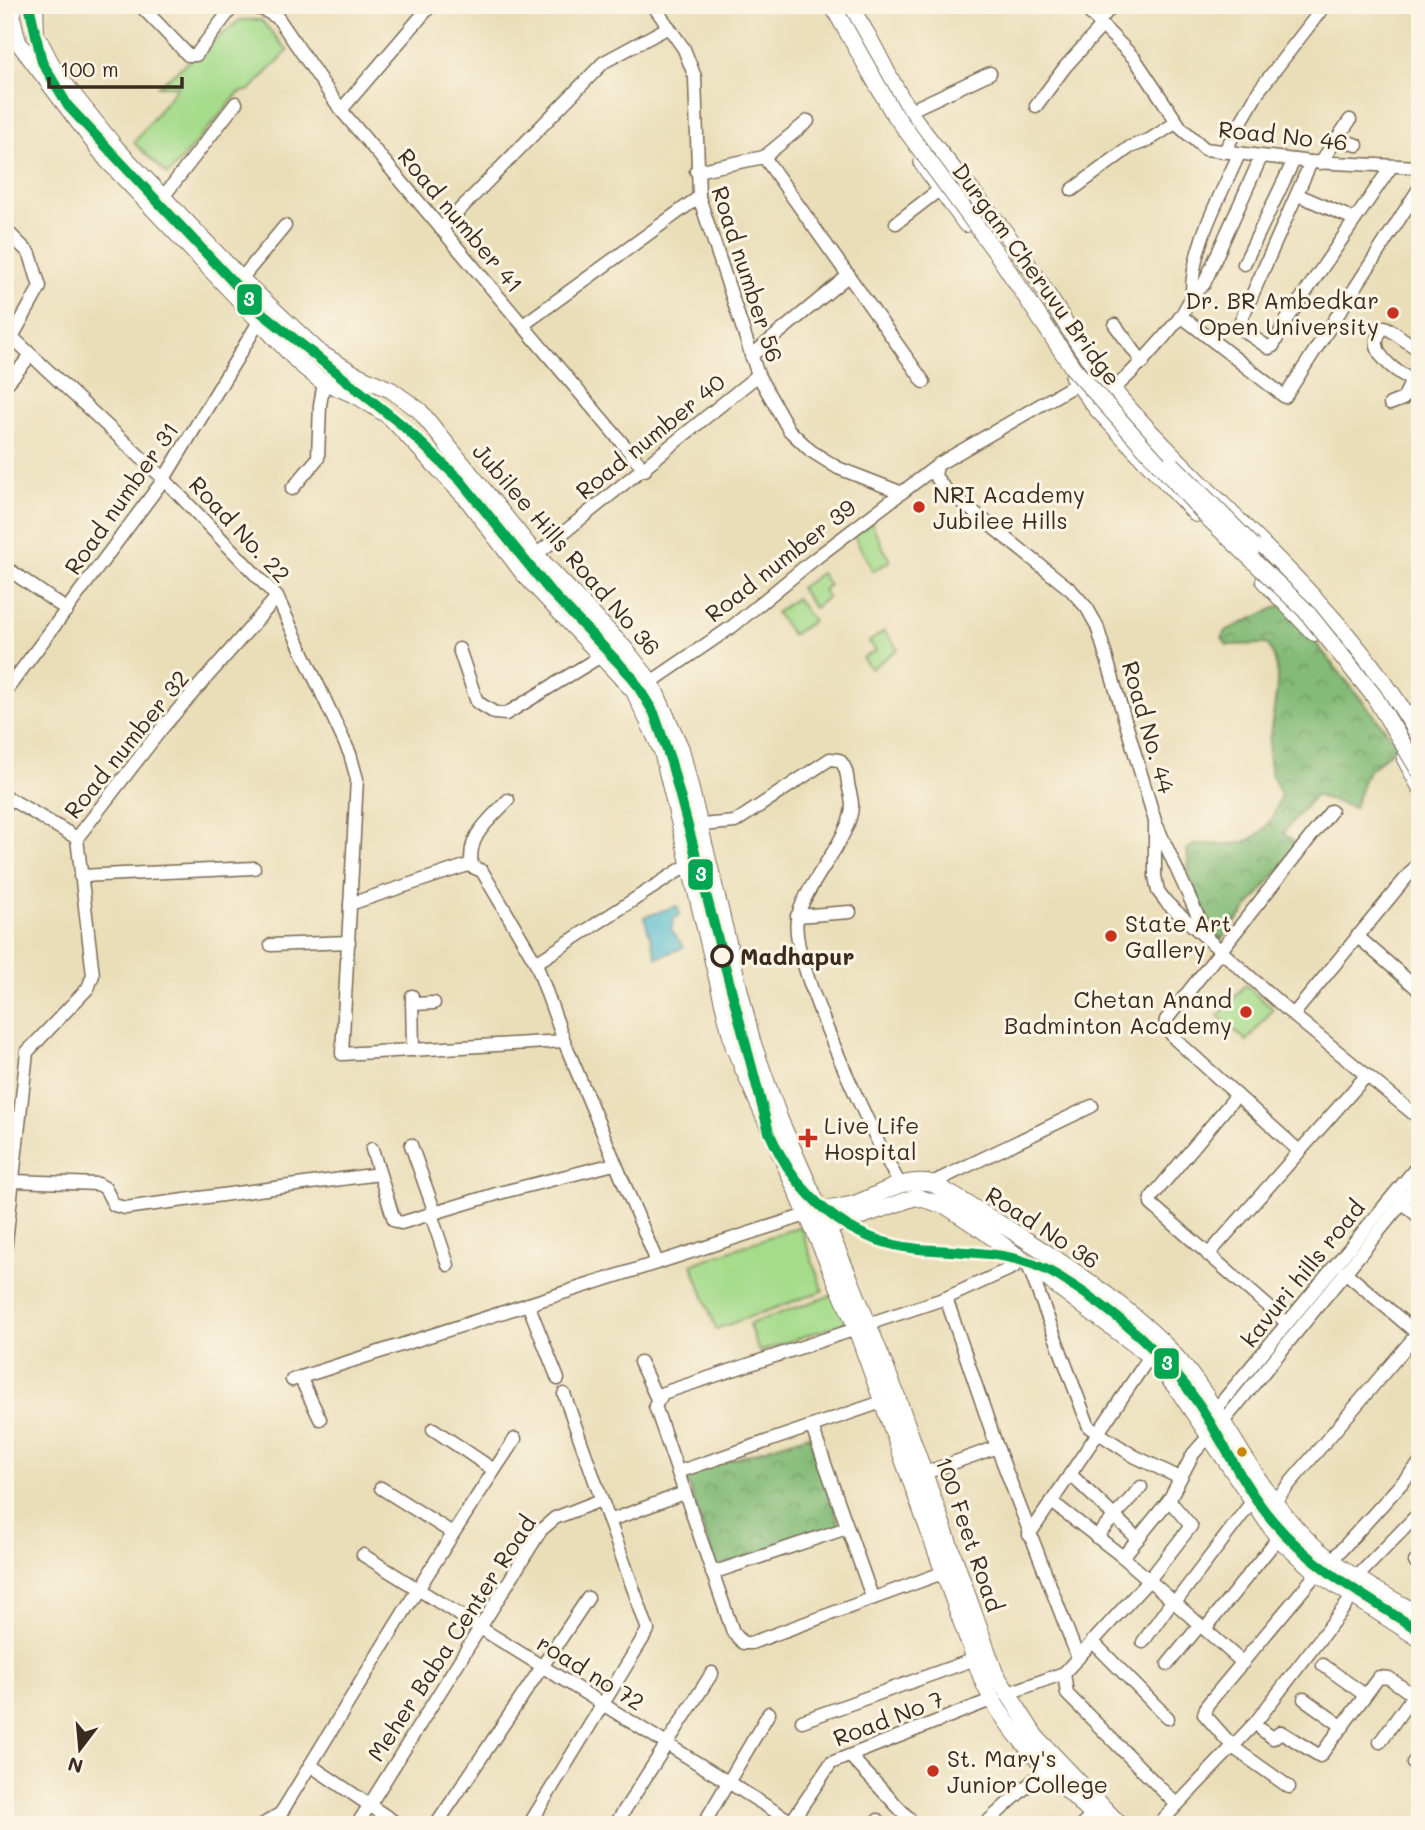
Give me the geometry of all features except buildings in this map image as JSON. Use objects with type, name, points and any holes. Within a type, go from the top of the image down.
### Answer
[{"type":"main road","name":"Jubilee Hills Road No 36","points":[[36,5],[36,34],[56,73],[116,148],[241,279],[320,353],[355,374],[391,390],[419,410],[536,555],[606,629],[651,682],[681,749],[752,1041],[812,1213]]},
{"type":"main road","points":[[826,5],[887,111],[939,190],[998,265],[1078,383],[1170,489],[1299,615],[1383,721],[1420,787]]},
{"type":"main road","name":"Durgam Cheruvu Bridge","points":[[832,5],[899,121],[1000,258],[1073,368],[1198,508],[1305,610],[1374,696],[1420,772]]},
{"type":"main road","name":"Durgam Cheruvu Bridge","points":[[841,5],[866,41],[901,108],[1009,256],[1088,372],[1183,476],[1311,603],[1375,684],[1420,751]]},
{"type":"main road","points":[[848,5],[871,38],[909,111],[1019,251],[1113,390],[1322,603],[1392,693],[1420,738]]},
{"type":"main road","name":"Jubilee Hills Road No 36","points":[[11,15],[10,42],[107,160],[177,236],[299,363],[324,382],[375,405],[399,425],[467,499],[523,573],[634,691],[662,751],[734,1048],[821,1231]]},
{"type":"main road","points":[[177,236],[190,224]]},
{"type":"main road","points":[[1170,489],[1200,481]]},
{"type":"main road","points":[[588,642],[606,629]]},
{"type":"main road","points":[[812,1213],[857,1203],[899,1183],[932,1183]]},
{"type":"main road","name":"Road No 36","points":[[932,1183],[1123,1309],[1167,1348],[1193,1376],[1273,1502],[1295,1528],[1356,1578],[1420,1615]]},
{"type":"main road","name":"Road No 36","points":[[821,1231],[904,1199],[928,1199],[975,1225],[1110,1323],[1150,1356],[1178,1390],[1251,1503],[1278,1538],[1317,1573],[1420,1639]]},
{"type":"main road","name":"100 Feet Road","points":[[821,1231],[925,1472],[960,1594],[975,1659],[1048,1767],[1092,1822]]},
{"type":"main road","points":[[1110,1323],[1123,1309]]},
{"type":"main road","name":"100 Feet Road","points":[[862,1326],[882,1402],[945,1572],[960,1594],[995,1673],[999,1697],[1119,1825]]},
{"type":"street","points":[[140,5],[188,55],[196,55],[234,5]]},
{"type":"street","name":"Road number 41","points":[[245,5],[264,10],[278,18],[341,110],[645,470]]},
{"type":"street","points":[[341,110],[431,5]]},
{"type":"street","name":"Road number 56","points":[[653,5],[684,49],[695,77],[696,171],[699,197],[758,375],[789,430],[811,451],[838,468],[900,492]]},
{"type":"street","name":"Road No 46","points":[[1082,5],[1135,59],[1177,122],[1205,149],[1316,162],[1420,167]]},
{"type":"street","points":[[1036,106],[1113,5]]},
{"type":"street","points":[[1224,152],[1260,89],[1325,5]]},
{"type":"street","points":[[441,229],[604,62],[669,27]]},
{"type":"street","points":[[909,111],[990,73]]},
{"type":"street","points":[[163,197],[236,103]]},
{"type":"street","points":[[1350,120],[1338,139],[1316,162],[1298,195],[1238,327],[1269,348],[1273,346],[1286,321],[1391,167]]},
{"type":"street","points":[[696,171],[764,157],[808,121]]},
{"type":"street","points":[[1072,190],[1130,147],[1149,141],[1177,122]]},
{"type":"street","points":[[1338,139],[1357,145]]},
{"type":"street","points":[[1113,390],[1143,363],[1181,316],[1192,293],[1192,275],[1204,233],[1240,154]]},
{"type":"street","points":[[764,157],[924,382]]},
{"type":"street","points":[[1192,293],[1204,284],[1261,157]]},
{"type":"street","points":[[1244,264],[1294,160]]},
{"type":"street","points":[[1181,316],[1285,397],[1420,187]]},
{"type":"street","points":[[897,223],[939,190]]},
{"type":"street","points":[[1298,195],[1354,219]]},
{"type":"street","points":[[523,325],[699,197]]},
{"type":"street","points":[[241,279],[285,226]]},
{"type":"street","name":"Road No. 22","points":[[5,229],[30,254],[40,287],[9,338],[32,355],[164,480],[277,597],[354,766],[357,779],[342,1054],[413,1050]]},
{"type":"street","points":[[751,356],[849,275]]},
{"type":"street","name":"Road number 31","points":[[5,692],[164,480],[260,320]]},
{"type":"street","points":[[1115,325],[1143,363]]},
{"type":"street","points":[[1390,404],[1403,399],[1416,382],[1384,361],[1378,339],[1381,330],[1385,327],[1389,329],[1420,351]]},
{"type":"street","points":[[5,386],[32,355]]},
{"type":"street","name":"Road number 40","points":[[536,555],[645,470],[758,375]]},
{"type":"street","points":[[292,489],[318,458],[320,405],[324,382]]},
{"type":"street","points":[[934,468],[1078,383]]},
{"type":"street","name":"Road number 39","points":[[651,682],[733,626],[900,492],[934,468]]},
{"type":"street","name":"Road No. 44","points":[[934,468],[935,477],[944,488],[1071,590],[1087,608],[1101,639],[1154,821],[1155,876],[1158,891],[1178,915],[1293,1015],[1420,1119]]},
{"type":"street","points":[[5,567],[67,610]]},
{"type":"street","name":"Road number 32","points":[[5,1251],[27,1052],[88,988],[93,975],[77,838],[163,727],[277,597]]},
{"type":"street","points":[[459,649],[477,702],[495,713],[506,714],[601,656]]},
{"type":"street","points":[[701,825],[735,822],[830,759],[842,761],[852,806],[844,830],[797,916],[796,923],[805,967],[869,1128],[899,1183]]},
{"type":"street","points":[[5,796],[77,838]]},
{"type":"street","points":[[472,866],[470,853],[474,838],[508,800]]},
{"type":"street","points":[[1298,1150],[1176,1040],[1165,1026],[1219,950],[1331,811]]},
{"type":"street","points":[[1154,821],[1209,940]]},
{"type":"street","points":[[1293,1015],[1420,861]]},
{"type":"street","points":[[536,963],[689,864]]},
{"type":"street","points":[[350,904],[472,866],[482,871],[536,963],[564,1041],[657,1262]]},
{"type":"street","points":[[80,876],[254,868]]},
{"type":"street","points":[[797,916],[850,912]]},
{"type":"street","points":[[1357,936],[1420,991]]},
{"type":"street","points":[[271,945],[349,942]]},
{"type":"street","points":[[434,1003],[412,1000],[413,1050],[564,1041]]},
{"type":"street","points":[[1208,1255],[1366,1076]]},
{"type":"street","points":[[1237,1096],[1150,1200],[1153,1208],[1287,1323]]},
{"type":"street","points":[[932,1183],[1092,1106]]},
{"type":"street","points":[[411,1145],[448,1265]]},
{"type":"street","points":[[372,1149],[394,1220],[401,1223],[503,1192],[614,1164]]},
{"type":"street","name":"kavuri hills road","points":[[1240,1391],[1287,1323],[1420,1163]]},
{"type":"street","points":[[13,1181],[98,1184],[105,1188],[114,1205],[125,1208],[379,1174]]},
{"type":"street","name":"kavuri hills road","points":[[1220,1416],[1420,1181]]},
{"type":"street","name":"kavuri hills road","points":[[1402,1202],[1420,1218]]},
{"type":"street","points":[[320,1419],[296,1378],[812,1213]]},
{"type":"street","points":[[945,1572],[751,1643],[743,1643],[733,1632],[712,1573],[655,1406],[657,1399],[663,1394],[946,1298],[1025,1263],[1085,1420],[1097,1433],[1180,1478]]},
{"type":"street","points":[[1273,1502],[1418,1335],[1345,1272]]},
{"type":"street","points":[[946,1298],[1029,1535],[1078,1658]]},
{"type":"street","points":[[528,1304],[558,1378]]},
{"type":"street","points":[[1029,1535],[1150,1356]]},
{"type":"street","points":[[640,1362],[657,1399]]},
{"type":"street","points":[[529,1825],[648,1630],[564,1394]]},
{"type":"street","points":[[678,1472],[882,1402]]},
{"type":"street","points":[[812,1427],[872,1597]]},
{"type":"street","points":[[433,1429],[494,1470]]},
{"type":"street","points":[[1123,1557],[1169,1500],[1193,1454],[1208,1437]]},
{"type":"street","points":[[261,1825],[281,1813],[419,1590],[451,1532],[515,1439]]},
{"type":"street","points":[[925,1472],[997,1447]]},
{"type":"street","points":[[1332,1560],[1420,1463]]},
{"type":"street","points":[[1070,1474],[1138,1539]]},
{"type":"street","points":[[1096,1537],[1141,1487]]},
{"type":"street","points":[[382,1488],[451,1532]]},
{"type":"street","points":[[609,1521],[684,1493]]},
{"type":"street","name":"Meher Baba Center Road","points":[[357,1825],[547,1523],[601,1500]]},
{"type":"street","points":[[1169,1500],[1191,1526],[1149,1580],[1064,1673],[1067,1694],[1177,1805]]},
{"type":"street","points":[[1052,1502],[1123,1557],[1243,1663]]},
{"type":"street","points":[[1143,1642],[1251,1503]]},
{"type":"street","points":[[1356,1578],[1420,1512]]},
{"type":"street","points":[[712,1573],[847,1528]]},
{"type":"street","points":[[1168,1664],[1278,1538]]},
{"type":"street","name":"road no 72","points":[[363,1555],[666,1742],[793,1824]]},
{"type":"street","points":[[1289,1787],[1234,1748],[1204,1714],[1207,1704],[1317,1573]]},
{"type":"street","points":[[1158,1825],[1234,1748],[1353,1596]]},
{"type":"street","points":[[436,1825],[588,1598]]},
{"type":"street","points":[[1092,1641],[1168,1718]]},
{"type":"street","points":[[802,1721],[975,1659]]},
{"type":"street","points":[[1323,1665],[1366,1695]]},
{"type":"street","points":[[615,1825],[712,1673]]},
{"type":"street","name":"Road No 7","points":[[793,1824],[828,1766],[1064,1673]]},
{"type":"street","points":[[1262,1730],[1273,1738],[1281,1732],[1320,1756],[1379,1677],[1384,1677],[1418,1694],[1380,1742]]},
{"type":"street","points":[[1304,1699],[1343,1727]]},
{"type":"street","points":[[703,1825],[769,1713]]},
{"type":"street","points":[[850,1756],[915,1825]]},
{"type":"street","points":[[310,1765],[399,1825]]},
{"type":"street","points":[[984,1825],[1048,1767]]},
{"type":"green space","points":[[240,20],[261,20],[288,51],[250,90],[239,93],[168,175],[134,143],[178,86],[158,86]]},
{"type":"green space","points":[[871,523],[890,561],[873,571],[854,536]]},
{"type":"green space","points":[[821,573],[829,585],[823,590],[828,597],[814,608],[800,588]]},
{"type":"green space","points":[[796,598],[813,621],[792,635],[776,613]]},
{"type":"green space","points":[[1284,604],[1398,745],[1367,772],[1354,808],[1315,795],[1283,833],[1299,846],[1219,942],[1190,879],[1187,850],[1195,845],[1246,841],[1260,833],[1272,818],[1281,794],[1271,772],[1269,754],[1277,688],[1274,657],[1267,644],[1227,645],[1222,637],[1225,631]]},
{"type":"green space","points":[[884,631],[898,649],[871,669],[862,658],[876,651],[869,642]]},
{"type":"green space","name":"Chetan Anand Badminton Academy","points":[[1245,985],[1273,1009],[1247,1041],[1218,1016]]},
{"type":"green space","points":[[800,1226],[823,1291],[716,1329],[692,1264]]},
{"type":"green space","points":[[835,1294],[846,1322],[759,1352],[749,1324]]},
{"type":"green space","points":[[809,1435],[840,1526],[716,1567],[685,1475]]},
{"type":"water","points":[[677,906],[680,914],[674,919],[671,930],[684,947],[657,958],[644,917]]},
{"type":"transit line","name":"3","points":[[29,5],[42,62],[68,106],[262,313],[402,425],[460,480],[549,590],[632,677],[654,713],[671,762],[769,1132],[794,1176],[810,1195],[847,1226],[869,1237],[893,1245],[990,1254],[1025,1261],[1058,1276],[1098,1302],[1153,1349],[1184,1384],[1261,1507],[1288,1537],[1323,1568],[1420,1631]]},
{"type":"place","name":"Dr. BR Ambedkar Open University","points":[[1393,313]]},
{"type":"place","name":"NRI Academy Jubilee Hills","points":[[919,507]]},
{"type":"place","name":"State Art Gallery","points":[[1111,936]]},
{"type":"place","name":"Madhapur","points":[[722,956]]},
{"type":"place","name":"Chetan Anand Badminton Academy","points":[[1246,1012]]},
{"type":"place","name":"Live Life Hospital","points":[[808,1138]]},
{"type":"place","name":"St. Mary's Junior College","points":[[933,1771]]}]
